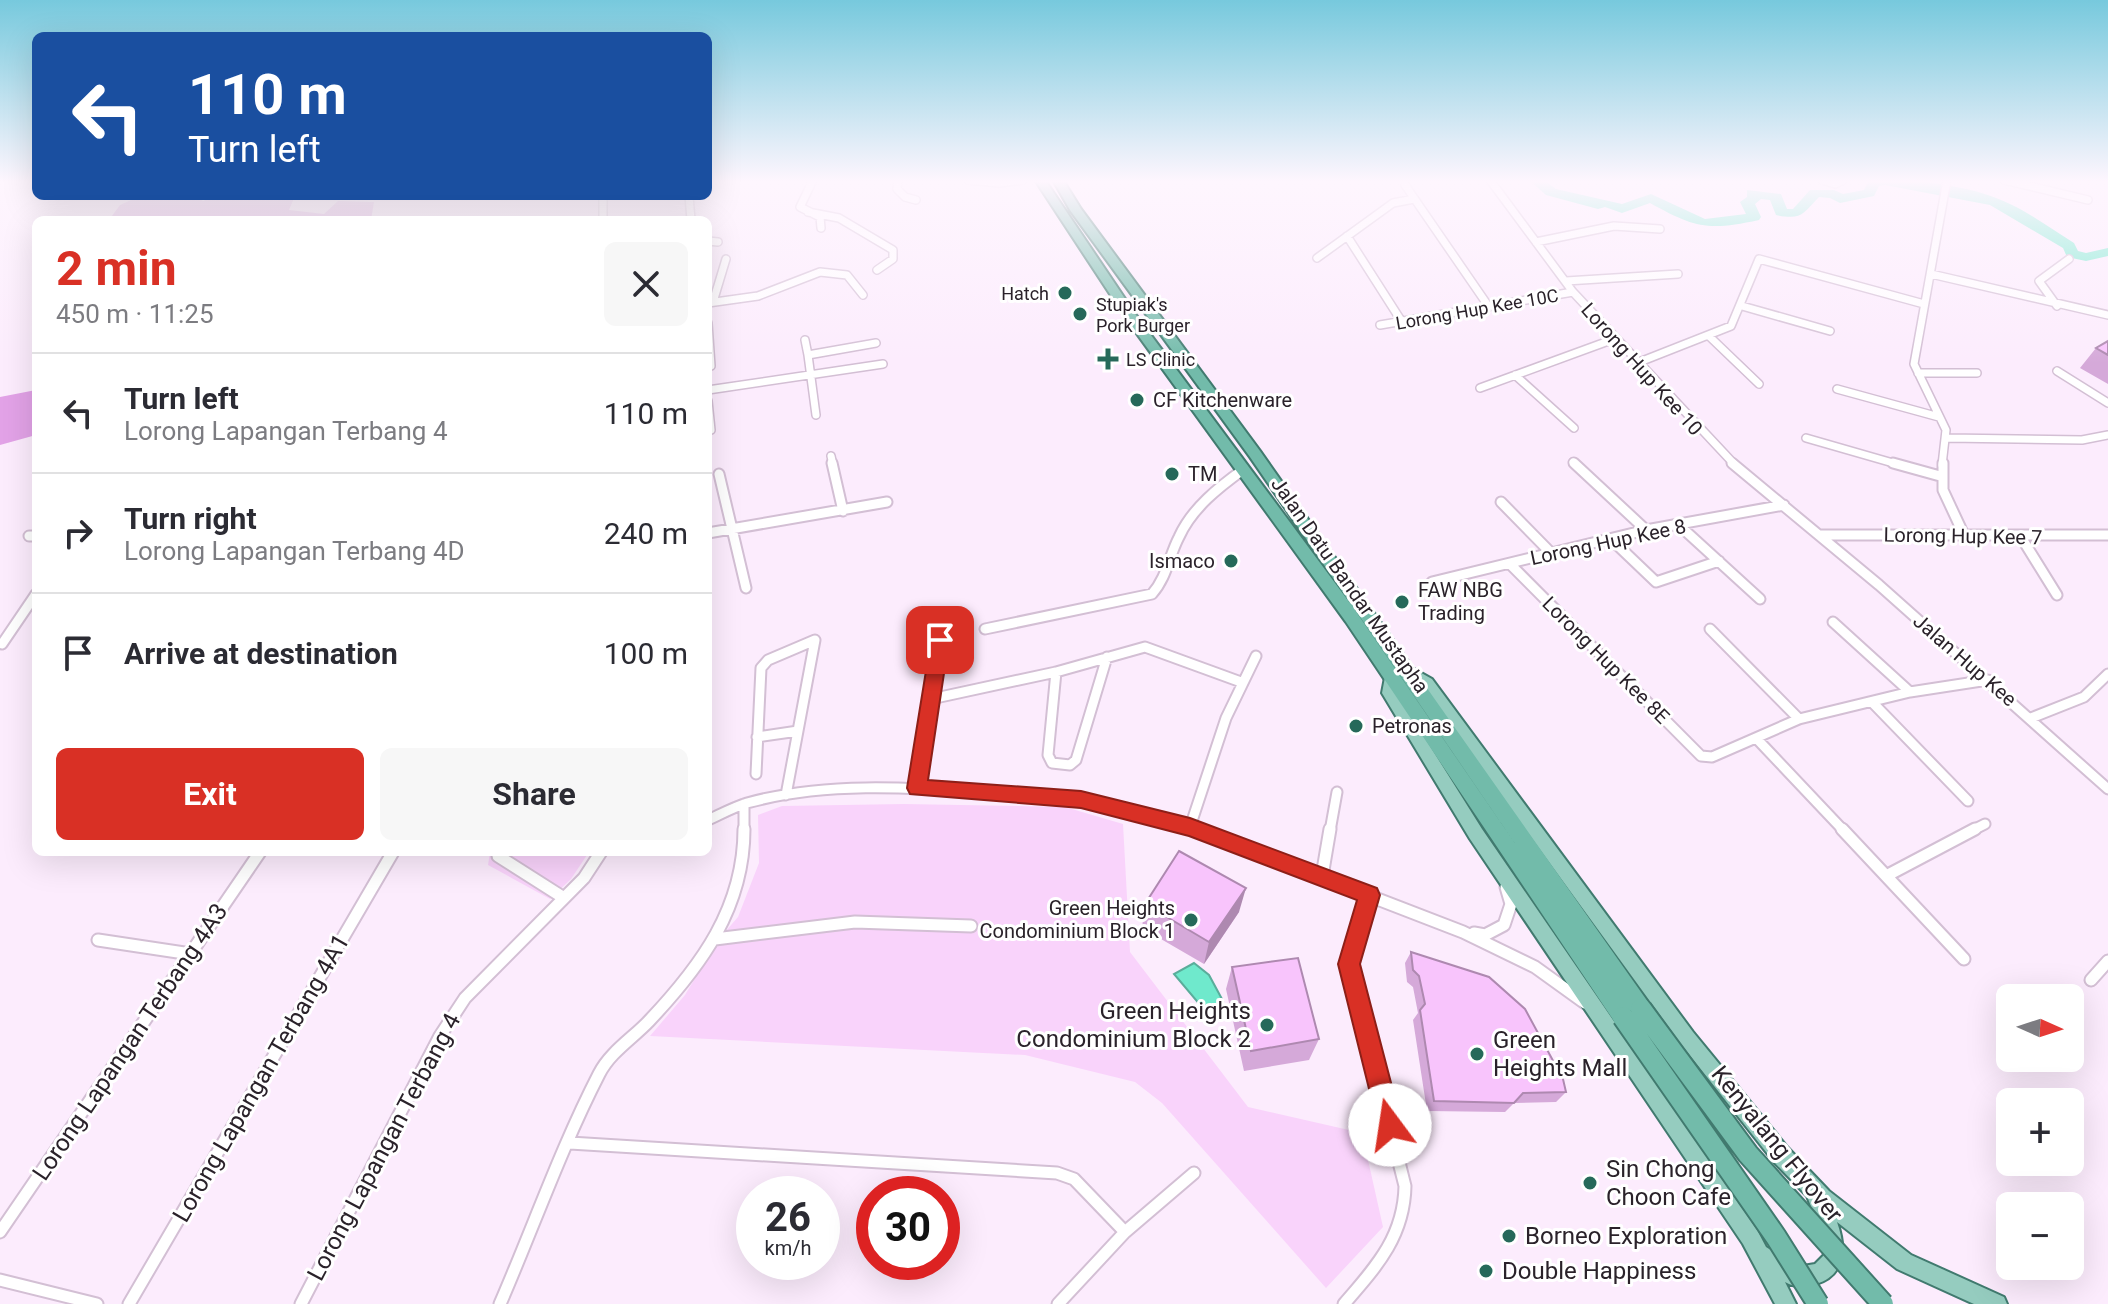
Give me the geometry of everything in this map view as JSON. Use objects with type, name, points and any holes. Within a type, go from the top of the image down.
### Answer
[{"type":"highway","name":"Jalan Datu Bandar Mustapha","points":[[1081,241],[1157,353],[1399,673]]},
{"type":"highway","name":"Jalan Datu Bandar Mustapha","points":[[1098,241],[1255,454],[1399,673],[1632,1013]]},
{"type":"highway","points":[[1632,1013],[1818,1304]]},
{"type":"highway","name":"Kenyalang Flyover","points":[[1632,1013],[1748,1154],[1838,1258],[1883,1304]]},
{"type":"main road","points":[[1157,353],[1152,337],[1163,331]]},
{"type":"main road","points":[[1786,1304],[1759,1253],[1496,863],[1389,693],[1399,673],[1427,683],[1743,1111],[1814,1190],[1865,1235],[1904,1262],[1997,1304]]},
{"type":"main road","points":[[1759,1253],[1795,1277],[1820,1273],[1831,1262],[1835,1240],[1814,1190]]},
{"type":"street","points":[[712,241],[718,242]]},
{"type":"street","points":[[877,270],[886,267],[893,259],[893,250],[878,241]]},
{"type":"street","points":[[1317,258],[1340,241]]},
{"type":"street","points":[[1350,241],[1402,322]]},
{"type":"street","points":[[1443,241],[1489,307]]},
{"type":"street","points":[[1536,242],[1542,241]]},
{"type":"street","points":[[1937,241],[1914,364],[1948,438],[1940,476],[1942,490],[1964,535]]},
{"type":"street","name":"Lorong Hup Kee 10","points":[[1536,242],[1573,292],[1714,447],[1819,535]]},
{"type":"street","points":[[712,299],[726,259]]},
{"type":"street","points":[[1637,363],[1710,337],[1731,326],[1742,306],[1758,261],[1763,259],[1924,304]]},
{"type":"street","points":[[2057,306],[2039,281],[2069,259]]},
{"type":"street","points":[[712,302],[758,296],[805,275],[820,272],[847,275],[863,295]]},
{"type":"street","points":[[1566,281],[1678,274]]},
{"type":"street","points":[[1931,274],[2057,306],[2108,315]]},
{"type":"street","name":"Lorong Hup Kee 10C","points":[[1380,325],[1573,292]]},
{"type":"street","points":[[1742,306],[1830,331]]},
{"type":"street","points":[[1710,337],[1759,384]]},
{"type":"street","points":[[1480,388],[1614,339]]},
{"type":"street","points":[[805,340],[816,415]]},
{"type":"street","points":[[808,355],[876,343]]},
{"type":"street","points":[[712,389],[883,364]]},
{"type":"street","points":[[2057,371],[2108,403]]},
{"type":"street","points":[[1918,373],[1977,373]]},
{"type":"street","points":[[1515,375],[1574,428]]},
{"type":"street","points":[[1837,389],[1939,417]]},
{"type":"street","points":[[1948,438],[2082,440],[2108,435]]},
{"type":"street","points":[[1806,438],[1940,476]]},
{"type":"street","points":[[831,456],[843,511]]},
{"type":"street","points":[[1573,462],[1646,530]]},
{"type":"street","points":[[985,629],[1152,594],[1160,586],[1181,532],[1191,516],[1224,483],[1244,469]]},
{"type":"street","points":[[719,474],[746,588]]},
{"type":"street","points":[[712,532],[887,502]]},
{"type":"street","points":[[1501,502],[1552,554]]},
{"type":"street","name":"Lorong Hup Kee 8","points":[[1432,582],[1646,530],[1784,505]]},
{"type":"street","points":[[1680,526],[1760,599]]},
{"type":"street","name":"Lorong Hup Kee 7","points":[[1819,535],[2108,535]]},
{"type":"street","name":"Jalan Hup Kee","points":[[1819,535],[1988,680],[2108,789]]},
{"type":"street","points":[[1838,551],[1856,535]]},
{"type":"street","points":[[2021,537],[2057,595]]},
{"type":"street","points":[[1612,540],[1656,582],[1719,561]]},
{"type":"street","name":"Lorong Hup Kee 8E","points":[[1510,564],[1701,756],[1712,757],[1757,739]]},
{"type":"street","points":[[2,644],[32,600]]},
{"type":"street","points":[[1833,622],[1910,692]]},
{"type":"street","points":[[1710,629],[1799,719]]},
{"type":"street","points":[[756,774],[763,663],[815,640],[786,795]]},
{"type":"street","points":[[917,788],[940,640]]},
{"type":"street","points":[[931,699],[1056,672],[1134,648],[1154,648],[1241,682]]},
{"type":"street","points":[[1190,827],[1221,728],[1256,656]]},
{"type":"street","points":[[1056,672],[1048,755],[1052,763],[1070,765],[1076,760],[1107,657]]},
{"type":"street","points":[[2031,718],[2077,702],[2102,683],[2108,674]]},
{"type":"street","points":[[1964,959],[1757,739],[1799,719],[1910,692],[1988,680]]},
{"type":"street","points":[[1872,702],[1968,801]]},
{"type":"street","points":[[757,737],[798,731]]},
{"type":"street","points":[[712,818],[744,804],[786,795],[850,789],[917,788],[1067,797],[1190,827],[1463,932],[1535,967],[1599,1014]]},
{"type":"street","points":[[1322,876],[1337,792]]},
{"type":"street","points":[[500,1304],[592,1086],[612,1054],[654,1015],[715,939],[736,899],[743,870],[744,804]]},
{"type":"street","points":[[1886,876],[1985,824]]},
{"type":"street","name":"Lorong Lapangan Terbang 4A3","points":[[0,1232],[257,856]]},
{"type":"street","name":"Lorong Lapangan Terbang 4A1","points":[[129,1304],[391,856]]},
{"type":"street","points":[[498,856],[564,898]]},
{"type":"street","name":"Lorong Lapangan Terbang 4","points":[[301,1304],[440,1036],[465,998],[584,878],[598,856]]},
{"type":"street","points":[[1463,932],[1485,935],[1504,925],[1509,916],[1508,893],[1496,863]]},
{"type":"street","points":[[1344,1304],[1392,1247],[1406,1209],[1405,1186],[1349,964],[1370,895]]},
{"type":"street","points":[[715,939],[855,922],[971,926]]},
{"type":"street","points":[[98,940],[191,954]]},
{"type":"street","points":[[2091,980],[2108,961]]},
{"type":"street","points":[[570,1143],[1057,1173],[1074,1179],[1125,1232]]},
{"type":"street","points":[[1058,1304],[1125,1232],[1194,1173]]},
{"type":"street","points":[[0,1280],[95,1304]]},
{"type":"shaded area","points":[[32,391],[32,436],[0,445],[0,397]]},
{"type":"shaded area","points":[[904,804],[1065,807],[1123,824],[1130,952],[1248,1107],[1362,1133],[1383,1227],[1326,1288],[1162,1103],[1135,1082],[1025,1055],[650,1036],[685,995],[718,940],[738,917],[759,863],[758,815],[782,806]]},
{"type":"shaded area","points":[[489,856],[586,856],[571,879],[550,899],[488,865]]},
{"type":"shaded area","points":[[1194,963],[1209,975],[1223,1001],[1206,1012],[1174,974]]},
{"type":"building","points":[[2108,341],[2108,355],[2096,348]]},
{"type":"building","points":[[1179,851],[1246,888],[1209,942],[1145,904]]},
{"type":"building","name":"Green Heights Mall","points":[[1411,952],[1489,977],[1525,1009],[1563,1079],[1566,1092],[1523,1093],[1514,1103],[1434,1101],[1420,1010],[1425,1004],[1419,976],[1413,970]]},
{"type":"building","points":[[1298,958],[1319,1039],[1251,1051],[1232,967]]},
{"type":"waterway","points":[[2061,241],[2069,246],[2072,254],[2086,257],[2108,252]]},
{"type":"place","name":"Hatch","points":[[1065,293]]},
{"type":"place","name":"Stupiak's Pork Burger","points":[[1080,314]]},
{"type":"place","name":"LS Clinic","points":[[1108,359]]},
{"type":"place","name":"CF Kitchenware","points":[[1137,400]]},
{"type":"place","name":"TM","points":[[1172,474]]},
{"type":"place","name":"Ismaco","points":[[1231,561]]},
{"type":"place","name":"FAW NBG Trading","points":[[1402,602]]},
{"type":"place","name":"Petronas","points":[[1356,726]]},
{"type":"place","name":"Green Heights Condominium Block 1","points":[[1191,920]]},
{"type":"place","name":"Green Heights Condominium Block 2","points":[[1267,1025]]},
{"type":"place","name":"Green Heights Mall","points":[[1477,1054]]},
{"type":"place","name":"Sin Chong Choon Cafe","points":[[1590,1183]]},
{"type":"place","name":"Borneo Exploration","points":[[1509,1236]]},
{"type":"place","name":"Double Happiness","points":[[1486,1271]]},
{"type":"route","points":[[940,640],[917,788],[1081,800],[1190,827],[1370,895],[1349,964],[1390,1125]]}]
